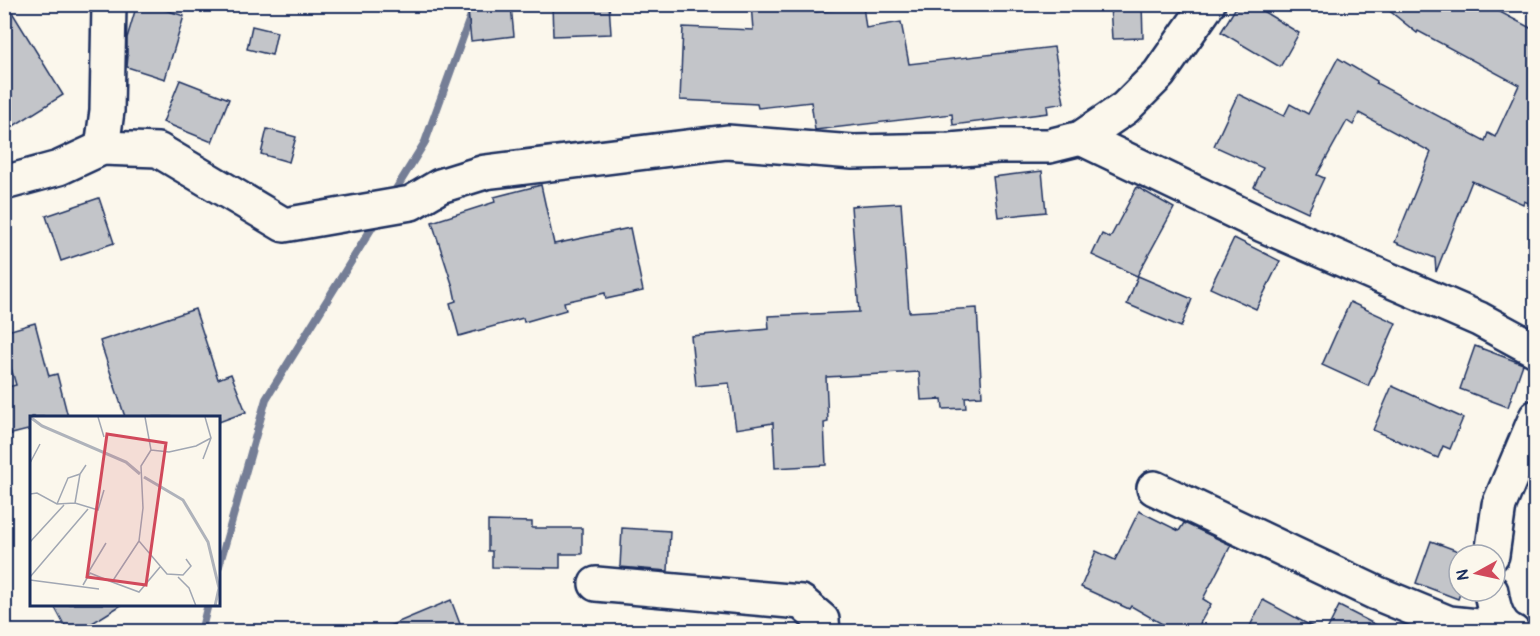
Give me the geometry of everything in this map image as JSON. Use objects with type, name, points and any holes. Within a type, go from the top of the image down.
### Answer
[{"type":"street","points":[[102,148],[107,111],[109,4]]},
{"type":"street","points":[[4,183],[59,168],[102,148],[158,150],[285,225],[411,203],[441,186],[485,172],[727,142],[853,152],[1049,146],[1081,138],[1125,108],[1159,74],[1208,4]]},
{"type":"street","points":[[1081,138],[1263,225],[1479,319],[1536,350]]},
{"type":"street","points":[[1494,543],[1499,506],[1536,417]]},
{"type":"street","points":[[1154,488],[1376,593],[1449,623],[1510,630]]},
{"type":"street","points":[[596,584],[801,602],[822,620],[823,632]]},
{"type":"street","points":[[1492,603],[1493,610],[1510,630]]},
{"type":"building","points":[[4,4],[7,4],[63,95],[4,132]]},
{"type":"building","points":[[137,4],[147,4],[184,16],[165,79],[127,67],[127,38]]},
{"type":"building","points":[[552,4],[609,4],[611,34],[553,36]]},
{"type":"building","points":[[751,4],[815,4],[816,12],[863,6],[866,28],[901,22],[909,64],[1054,47],[1064,103],[1047,106],[1048,113],[953,125],[952,114],[815,130],[811,102],[758,108],[757,104],[680,100],[683,27],[753,30]]},
{"type":"building","points":[[1110,4],[1142,4],[1143,38],[1112,39]]},
{"type":"building","points":[[1238,4],[1251,4],[1299,33],[1280,67],[1221,32]]},
{"type":"building","points":[[1381,4],[1485,4],[1536,31],[1536,206],[1524,201],[1523,204],[1472,181],[1436,272],[1435,258],[1395,242],[1431,152],[1359,113],[1353,125],[1347,121],[1317,175],[1324,178],[1308,212],[1254,187],[1263,168],[1214,146],[1238,94],[1284,116],[1290,104],[1308,114],[1338,58],[1377,81],[1376,83],[1485,141],[1488,133],[1495,137],[1519,85],[1418,31],[1417,33]]},
{"type":"building","points":[[511,6],[514,36],[471,41],[468,10]]},
{"type":"building","points":[[252,26],[277,32],[272,55],[247,49]]},
{"type":"building","points":[[180,80],[229,99],[212,142],[163,122]]},
{"type":"building","points":[[267,129],[296,137],[289,162],[261,154]]},
{"type":"building","points":[[1042,171],[1046,212],[998,217],[993,177]]},
{"type":"building","points":[[541,185],[554,244],[630,228],[643,291],[606,299],[605,293],[564,302],[566,310],[524,322],[523,318],[459,336],[450,303],[456,301],[453,287],[432,222],[495,202],[494,197]]},
{"type":"building","points":[[1137,187],[1174,208],[1137,276],[1092,255],[1102,234],[1110,238]]},
{"type":"building","points":[[99,198],[114,243],[61,261],[46,216]]},
{"type":"building","points":[[901,203],[909,312],[977,308],[982,396],[965,397],[966,408],[943,409],[942,399],[921,400],[919,372],[826,377],[828,422],[824,423],[826,465],[775,468],[773,423],[736,429],[729,383],[696,386],[691,336],[769,329],[768,316],[859,312],[851,206]]},
{"type":"building","points":[[1234,238],[1280,261],[1256,309],[1210,288]]},
{"type":"building","points":[[1138,276],[1192,299],[1181,327],[1127,304]]},
{"type":"building","points":[[1350,302],[1396,323],[1368,386],[1322,365]]},
{"type":"building","points":[[195,309],[218,379],[231,374],[246,412],[220,422],[220,416],[125,416],[100,341]]},
{"type":"building","points":[[35,323],[49,376],[57,374],[68,416],[30,416],[30,430],[4,436],[4,388],[16,385],[4,344],[4,332]]},
{"type":"building","points":[[1475,346],[1523,364],[1508,407],[1460,389]]},
{"type":"building","points":[[1392,386],[1463,418],[1450,449],[1443,446],[1438,458],[1373,430]]},
{"type":"building","points":[[1139,511],[1179,531],[1184,523],[1231,545],[1203,599],[1211,604],[1195,632],[1176,632],[1131,606],[1129,609],[1081,587],[1096,551],[1115,560]]},
{"type":"building","points":[[488,521],[532,522],[532,528],[582,528],[582,554],[560,554],[560,568],[492,567],[492,551],[488,551]]},
{"type":"building","points":[[622,528],[670,531],[668,571],[620,567]]},
{"type":"building","points":[[1431,541],[1447,547],[1447,595],[1416,583]]},
{"type":"building","points":[[451,600],[463,632],[377,632],[377,631]]},
{"type":"building","points":[[1263,600],[1322,632],[1247,632]]},
{"type":"building","points":[[54,606],[120,606],[78,632],[68,632]]},
{"type":"building","points":[[1339,606],[1390,632],[1326,632]]},
{"type":"waterway","points":[[391,197],[425,142],[475,4]]},
{"type":"waterway","points":[[220,562],[266,399],[378,218]]},
{"type":"waterway","points":[[201,632],[208,606]]}]
